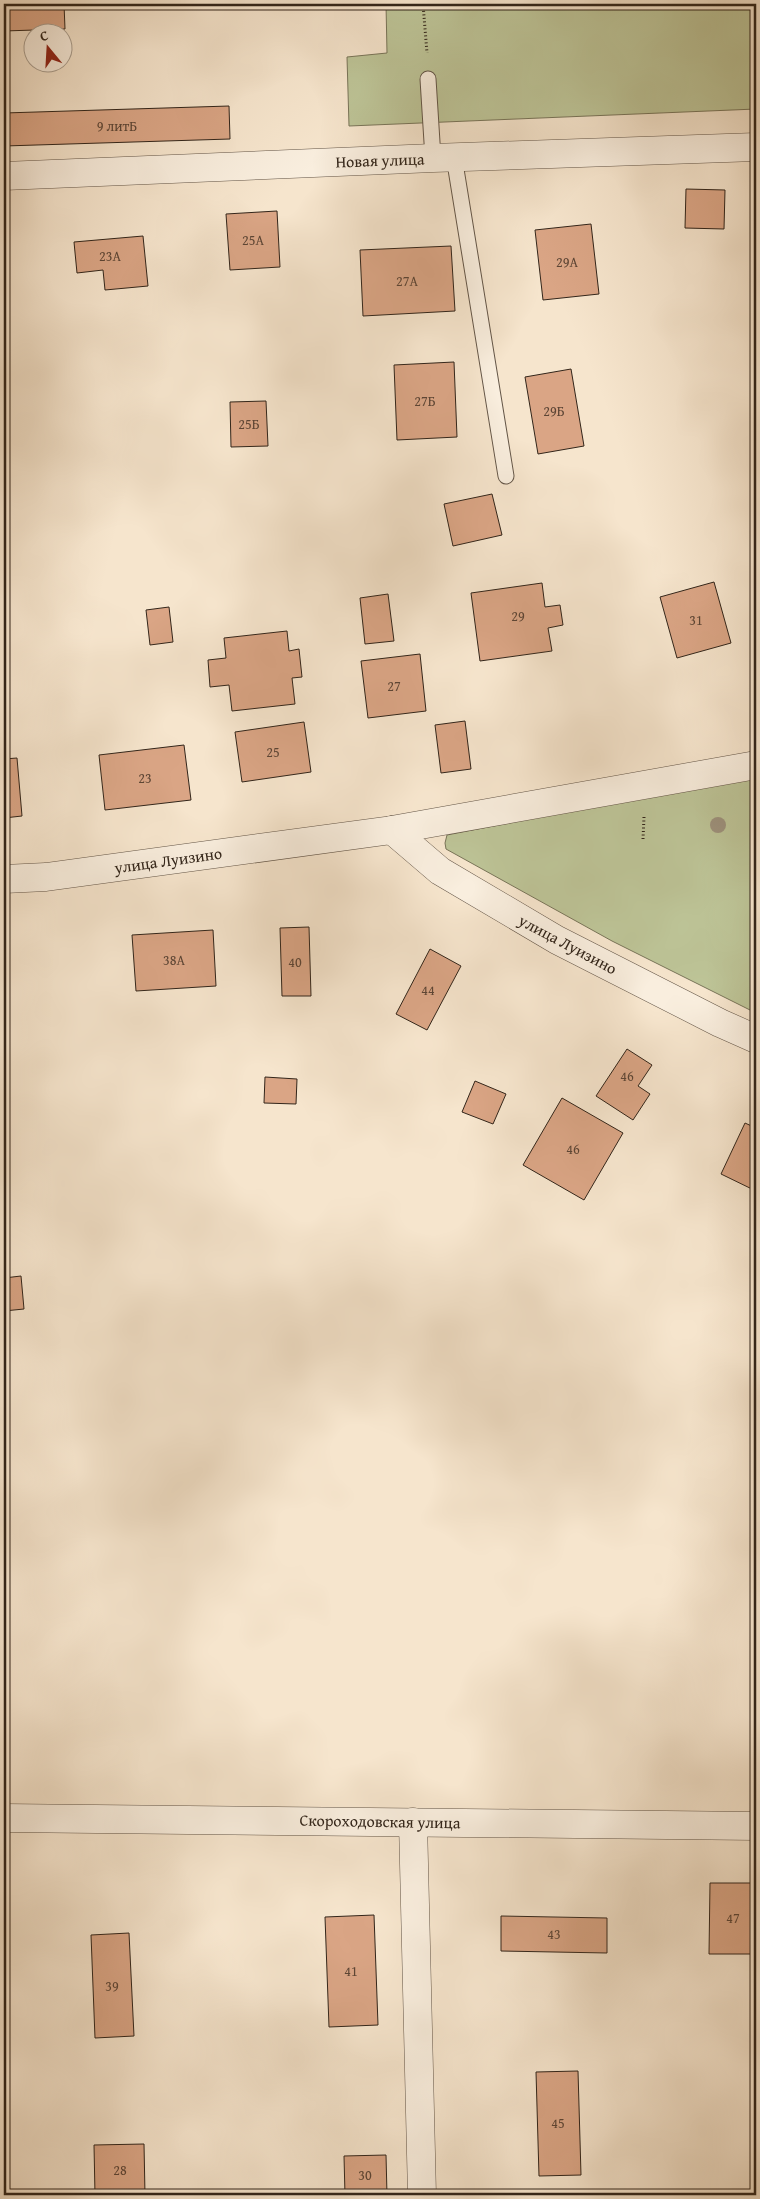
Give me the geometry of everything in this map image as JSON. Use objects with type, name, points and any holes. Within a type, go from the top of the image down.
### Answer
[{"type":"street","name":"Новая улица","points":[[4,176],[444,157],[756,147]]},
{"type":"street","name":"улица Луизино","points":[[4,879],[46,877],[392,830],[756,765]]},
{"type":"street","name":"улица Луизино","points":[[392,830],[440,871],[557,940],[720,1024],[756,1039]]},
{"type":"street","name":"Скороходовская улица","points":[[4,1818],[756,1826]]},
{"type":"street","points":[[413,1822],[422,2195]]},
{"type":"lane","points":[[428,78],[506,476]]},
{"type":"path","points":[[423,4],[428,78]]},
{"type":"green space","points":[[386,4],[756,4],[756,109],[349,126],[347,57],[387,53]]},
{"type":"green space","points":[[756,775],[756,1013],[612,941],[446,849],[447,835]]},
{"type":"building","points":[[4,4],[64,4],[65,22],[22,22],[22,30],[4,31]]},
{"type":"building","points":[[229,106],[230,139],[4,146],[4,113]]},
{"type":"building","points":[[686,189],[725,190],[724,229],[685,228]]},
{"type":"building","points":[[277,211],[280,267],[230,270],[226,214]]},
{"type":"building","points":[[591,224],[599,294],[543,300],[535,230]]},
{"type":"building","points":[[143,236],[148,286],[105,290],[103,270],[77,273],[74,242]]},
{"type":"building","points":[[451,246],[455,311],[363,316],[360,250]]},
{"type":"building","points":[[454,362],[457,437],[397,440],[394,365]]},
{"type":"building","points":[[571,369],[584,446],[538,454],[525,377]]},
{"type":"building","points":[[266,401],[268,446],[231,447],[230,402]]},
{"type":"building","points":[[492,494],[502,535],[453,546],[444,504]]},
{"type":"building","points":[[714,582],[731,643],[677,658],[660,597]]},
{"type":"building","points":[[542,583],[545,607],[560,605],[563,625],[548,628],[552,651],[480,661],[471,593]]},
{"type":"building","points":[[388,594],[394,641],[365,644],[360,598]]},
{"type":"building","points":[[169,607],[173,642],[150,645],[146,610]]},
{"type":"building","points":[[287,631],[289,651],[299,649],[302,677],[292,678],[295,704],[232,711],[229,685],[210,687],[208,660],[226,658],[224,638]]},
{"type":"building","points":[[420,654],[426,711],[368,718],[361,661]]},
{"type":"building","points":[[465,721],[471,769],[441,773],[435,725]]},
{"type":"building","points":[[304,722],[311,772],[242,782],[235,732]]},
{"type":"building","points":[[184,745],[191,800],[105,810],[99,755]]},
{"type":"building","points":[[17,758],[22,816],[4,818],[4,759]]},
{"type":"building","points":[[309,927],[311,996],[282,996],[280,928]]},
{"type":"building","points":[[213,930],[216,986],[136,991],[132,935]]},
{"type":"building","points":[[430,949],[461,966],[427,1030],[396,1014]]},
{"type":"building","points":[[627,1049],[652,1065],[638,1086],[650,1094],[633,1120],[596,1096]]},
{"type":"building","points":[[265,1077],[297,1079],[296,1104],[264,1103]]},
{"type":"building","points":[[475,1081],[506,1094],[493,1124],[462,1112]]},
{"type":"building","points":[[562,1098],[623,1133],[584,1200],[523,1165]]},
{"type":"building","points":[[745,1123],[756,1128],[756,1191],[721,1174]]},
{"type":"building","points":[[4,1158],[8,1158],[9,1185],[4,1185]]},
{"type":"building","points":[[21,1276],[24,1309],[4,1311],[4,1278]]},
{"type":"building","points":[[710,1883],[756,1883],[756,1954],[709,1954]]},
{"type":"building","points":[[374,1915],[378,2025],[329,2027],[325,1917]]},
{"type":"building","points":[[501,1916],[607,1918],[607,1953],[501,1951]]},
{"type":"building","points":[[129,1933],[134,2036],[95,2038],[91,1935]]},
{"type":"building","points":[[578,2071],[581,2175],[539,2176],[536,2072]]},
{"type":"building","points":[[144,2144],[145,2195],[95,2195],[94,2145]]},
{"type":"building","points":[[386,2155],[387,2195],[345,2195],[344,2156]]}]
